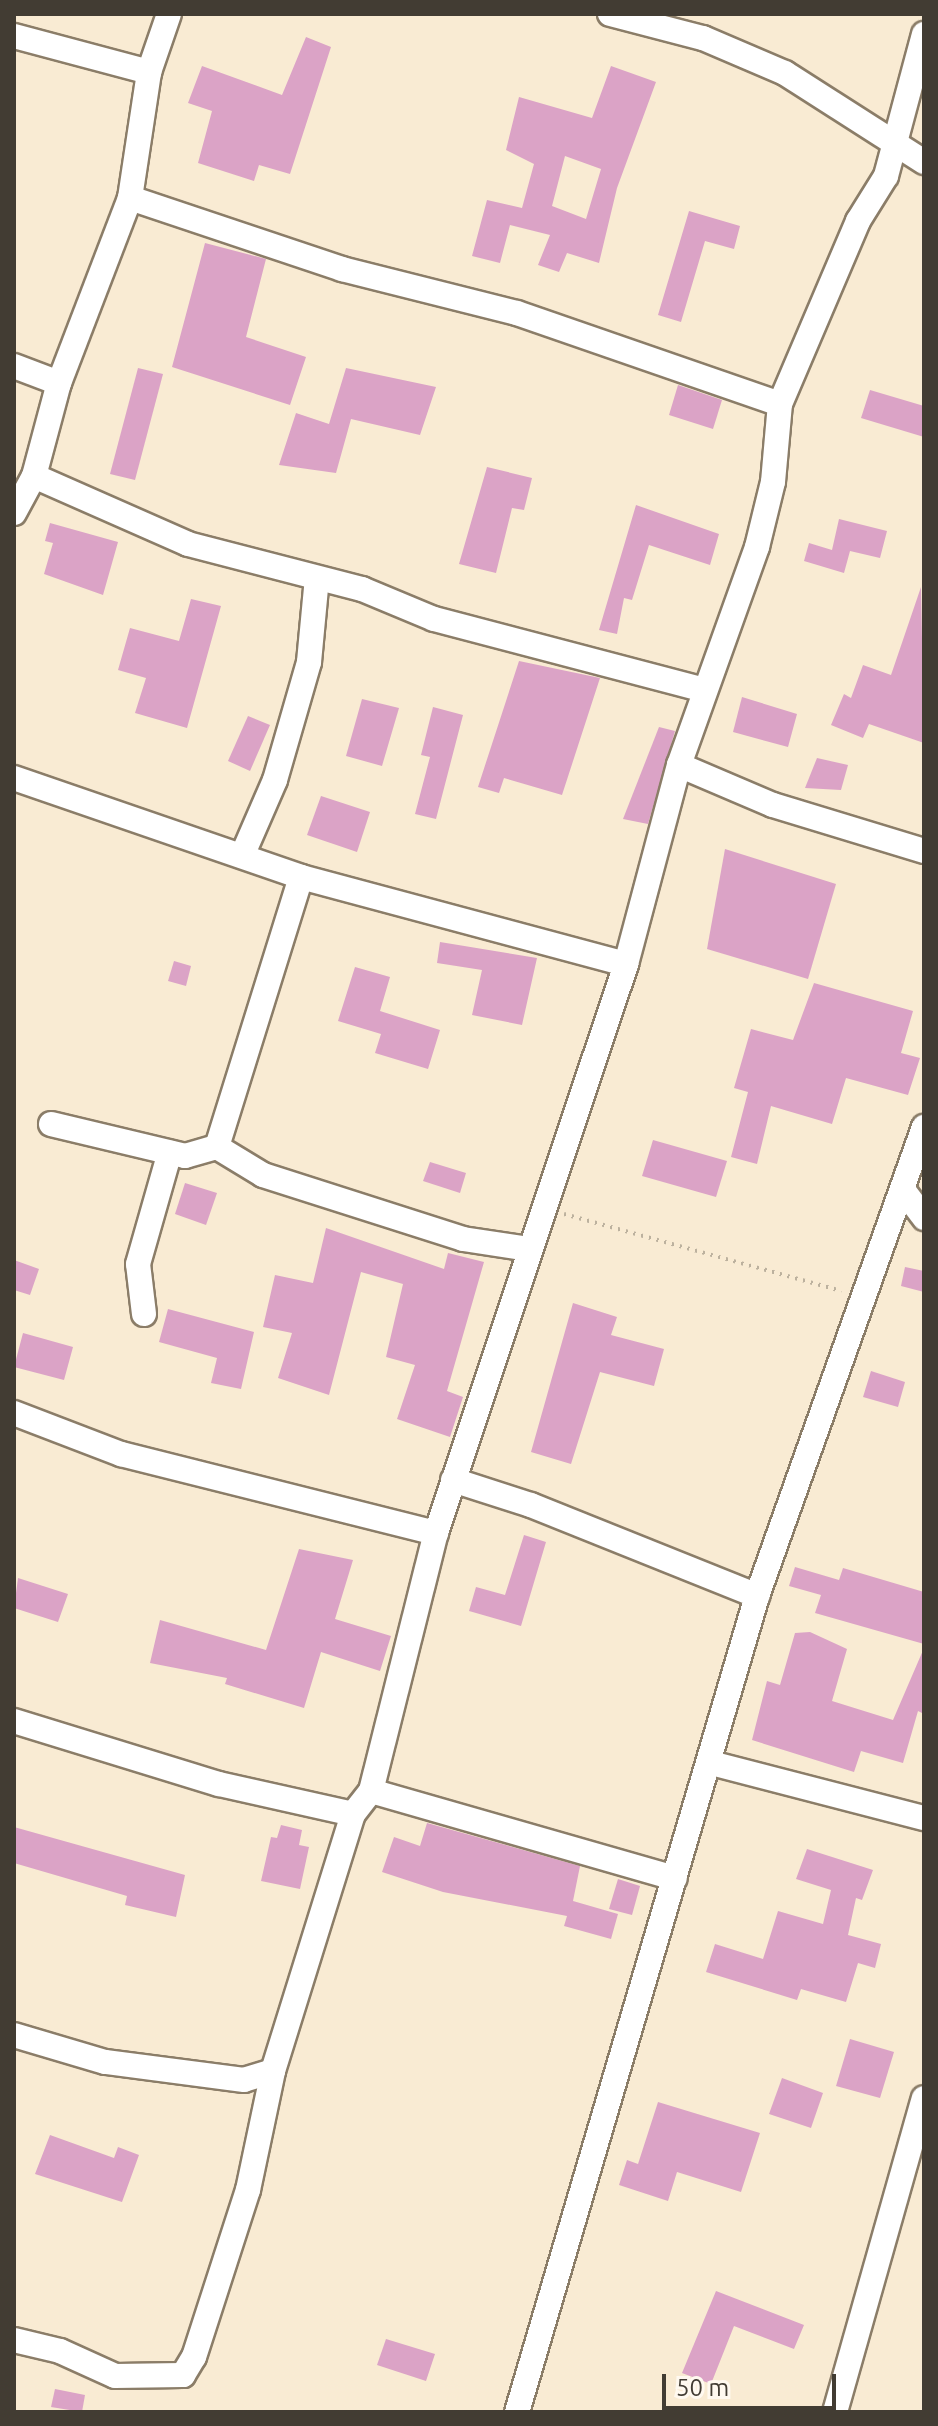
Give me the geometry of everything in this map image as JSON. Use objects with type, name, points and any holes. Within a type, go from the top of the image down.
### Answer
[{"type":"street","points":[[14,513],[34,476],[59,383],[130,198],[149,72],[169,14]]},
{"type":"street","points":[[610,14],[703,38],[785,73],[839,103],[895,149],[924,162]]},
{"type":"street","points":[[14,2340],[60,2351],[115,2376],[183,2375],[194,2357],[248,2190],[273,2071],[353,1814],[371,1791],[436,1533],[528,1249],[626,964],[679,765],[757,547],[773,482],[780,404],[895,149],[924,34]]},
{"type":"street","points":[[14,36],[149,72]]},
{"type":"street","points":[[130,198],[342,269],[517,313],[780,404]]},
{"type":"street","points":[[14,366],[59,383]]},
{"type":"street","points":[[34,476],[188,544],[317,578],[434,619],[705,690]]},
{"type":"street","points":[[242,856],[275,780],[309,662],[317,578]]},
{"type":"street","points":[[679,765],[773,805],[924,851]]},
{"type":"street","points":[[14,778],[301,877],[626,964]]},
{"type":"street","points":[[217,1147],[301,877]]},
{"type":"street","points":[[51,1124],[185,1156],[217,1147],[263,1175],[463,1239],[528,1249]]},
{"type":"street","points":[[517,2412],[711,1763],[757,1596],[862,1297],[904,1191],[924,1127]]},
{"type":"street","points":[[144,1314],[138,1264],[170,1152]]},
{"type":"street","points":[[904,1191],[924,1218]]},
{"type":"street","points":[[14,1413],[121,1454],[436,1533]]},
{"type":"street","points":[[453,1480],[531,1505],[757,1596]]},
{"type":"street","points":[[14,1721],[219,1784],[353,1814]]},
{"type":"street","points":[[711,1763],[924,1818]]},
{"type":"street","points":[[371,1791],[675,1878]]},
{"type":"street","points":[[14,2035],[105,2062],[244,2080],[273,2071]]},
{"type":"street","points":[[835,2412],[924,2098]]},
{"type":"path","points":[[542,1208],[862,1297]]},
{"type":"building","points":[[306,37],[331,47],[290,174],[259,165],[254,181],[198,163],[212,111],[188,103],[202,66],[282,95]]},
{"type":"building","points":[[611,66],[656,82],[617,188],[599,263],[567,253],[559,272],[538,265],[550,235],[510,225],[500,263],[472,256],[487,200],[522,208],[534,164],[506,150],[519,97],[592,118]],"holes":[[[565,156],[601,169],[586,219],[552,206]]]},
{"type":"building","points":[[689,211],[740,226],[734,249],[705,241],[681,322],[658,315]]},
{"type":"building","points":[[205,243],[266,259],[246,337],[306,357],[290,405],[172,367]]},
{"type":"building","points":[[138,368],[163,374],[135,480],[110,474]]},
{"type":"building","points":[[346,368],[436,387],[420,435],[351,419],[336,473],[279,465],[296,413],[329,424]]},
{"type":"building","points":[[678,385],[722,400],[713,429],[669,415]]},
{"type":"building","points":[[870,390],[924,406],[924,437],[861,418]]},
{"type":"building","points":[[487,467],[532,478],[524,510],[512,508],[496,573],[459,564]]},
{"type":"building","points":[[636,505],[719,534],[710,565],[649,545],[632,600],[624,598],[617,634],[599,630]]},
{"type":"building","points":[[839,519],[887,531],[880,558],[850,551],[844,573],[804,561],[809,543],[832,550]]},
{"type":"building","points":[[50,523],[118,542],[103,595],[44,574],[53,543],[45,541]]},
{"type":"building","points":[[921,587],[924,743],[869,724],[863,738],[831,725],[844,694],[851,698],[863,665],[891,675]]},
{"type":"building","points":[[191,599],[221,606],[187,728],[135,713],[146,678],[118,670],[130,628],[179,641]]},
{"type":"building","points":[[519,661],[600,678],[562,795],[504,778],[499,793],[478,787]]},
{"type":"building","points":[[742,697],[797,714],[788,747],[733,732]]},
{"type":"building","points":[[362,699],[399,708],[382,766],[346,756]]},
{"type":"building","points":[[433,707],[463,715],[436,819],[415,814],[430,757],[421,755]]},
{"type":"building","points":[[248,716],[270,725],[250,771],[228,761]]},
{"type":"building","points":[[659,727],[675,731],[648,824],[623,819]]},
{"type":"building","points":[[817,758],[848,765],[841,790],[805,788]]},
{"type":"building","points":[[321,796],[370,812],[357,852],[307,835]]},
{"type":"building","points":[[725,849],[836,884],[808,979],[707,949]]},
{"type":"building","points":[[440,942],[537,958],[522,1025],[472,1015],[482,970],[437,963]]},
{"type":"building","points":[[174,961],[191,966],[186,986],[168,981]]},
{"type":"building","points":[[355,967],[390,977],[380,1011],[440,1030],[428,1069],[375,1053],[381,1034],[338,1021]]},
{"type":"building","points":[[814,983],[913,1011],[901,1053],[920,1058],[908,1095],[846,1078],[832,1124],[771,1106],[757,1164],[731,1157],[748,1092],[734,1088],[751,1029],[793,1040]]},
{"type":"building","points":[[653,1140],[727,1161],[716,1197],[642,1176]]},
{"type":"building","points":[[430,1162],[466,1173],[460,1193],[423,1181]]},
{"type":"building","points":[[185,1183],[217,1193],[206,1225],[175,1214]]},
{"type":"building","points":[[326,1228],[444,1269],[448,1253],[484,1262],[447,1391],[463,1397],[450,1437],[397,1419],[415,1365],[386,1357],[403,1284],[361,1272],[329,1395],[278,1378],[292,1333],[263,1327],[275,1275],[313,1283]]},
{"type":"building","points":[[14,1260],[39,1269],[30,1295],[14,1290]]},
{"type":"building","points":[[905,1267],[924,1271],[924,1292],[901,1286]]},
{"type":"building","points":[[573,1303],[617,1317],[611,1335],[664,1349],[654,1386],[600,1372],[571,1464],[531,1452]]},
{"type":"building","points":[[168,1309],[254,1332],[241,1389],[211,1383],[217,1358],[159,1342]]},
{"type":"building","points":[[23,1333],[73,1347],[64,1380],[14,1367]]},
{"type":"building","points":[[871,1371],[905,1382],[898,1407],[863,1397]]},
{"type":"building","points":[[524,1535],[546,1542],[521,1626],[469,1611],[476,1587],[505,1595]]},
{"type":"building","points":[[299,1549],[353,1560],[335,1619],[391,1636],[380,1671],[321,1652],[304,1708],[225,1684],[227,1678],[150,1663],[160,1620],[266,1650]]},
{"type":"building","points":[[795,1567],[839,1580],[843,1568],[924,1592],[924,1644],[815,1613],[821,1595],[789,1586]]},
{"type":"building","points":[[18,1578],[68,1594],[58,1622],[14,1608]]},
{"type":"building","points":[[810,1632],[847,1649],[832,1701],[893,1720],[924,1648],[924,1714],[918,1711],[903,1763],[861,1751],[854,1772],[752,1740],[767,1681],[780,1685],[795,1633]]},
{"type":"building","points":[[427,1823],[580,1866],[573,1901],[618,1914],[611,1939],[564,1926],[567,1916],[443,1892],[382,1872],[394,1837],[420,1846]]},
{"type":"building","points":[[281,1825],[302,1830],[299,1845],[309,1847],[300,1889],[261,1881],[271,1837],[277,1838]]},
{"type":"building","points":[[14,1827],[185,1875],[176,1917],[125,1905],[127,1896],[14,1863]]},
{"type":"building","points":[[807,1849],[873,1870],[862,1900],[856,1898],[848,1935],[881,1944],[875,1968],[858,1963],[846,2002],[801,1989],[797,2000],[706,1972],[715,1944],[763,1959],[778,1911],[823,1924],[831,1890],[796,1879]]},
{"type":"building","points":[[618,1879],[640,1886],[632,1915],[609,1909]]},
{"type":"building","points":[[850,2039],[894,2052],[880,2098],[836,2086]]},
{"type":"building","points":[[782,2078],[823,2093],[811,2128],[769,2114]]},
{"type":"building","points":[[658,2102],[760,2133],[741,2192],[677,2172],[668,2201],[619,2185],[627,2160],[638,2164]]},
{"type":"building","points":[[50,2135],[114,2158],[118,2147],[139,2155],[122,2202],[35,2174]]},
{"type":"building","points":[[716,2291],[804,2325],[794,2349],[734,2326],[711,2384],[682,2373]]},
{"type":"building","points":[[386,2339],[435,2354],[426,2381],[377,2365]]},
{"type":"building","points":[[55,2389],[85,2395],[82,2412],[51,2407]]}]
